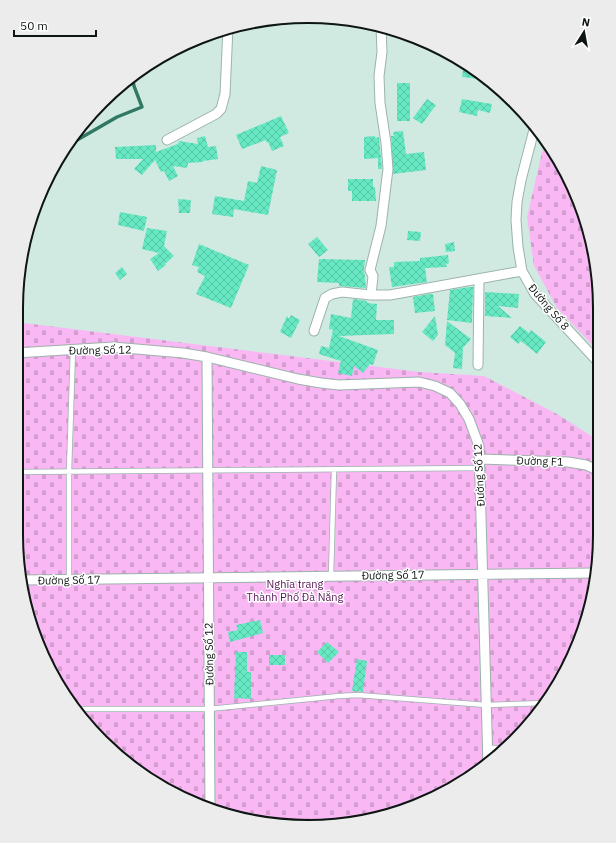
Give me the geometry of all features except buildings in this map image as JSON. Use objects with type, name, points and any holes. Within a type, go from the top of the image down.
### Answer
[{"type":"street","points":[[371,295],[373,276],[370,270],[381,226],[388,169],[380,103],[379,76],[382,52],[381,33]]},
{"type":"street","points":[[168,140],[216,114],[221,109],[225,94],[228,35]]},
{"type":"street","name":"Đường Số 8","points":[[533,134],[517,202],[516,220],[522,271],[536,294],[593,357]]},
{"type":"street","points":[[314,331],[325,298],[332,294],[342,292],[390,295],[522,271]]},
{"type":"street","points":[[478,365],[479,279]]},
{"type":"street","name":"Đường Số 12","points":[[23,353],[113,347],[183,353],[321,383],[339,385],[419,382],[435,386],[450,394],[460,404],[469,419],[478,446],[480,464],[487,756]]},
{"type":"street","name":"Đường Số 12","points":[[207,357],[210,803]]},
{"type":"street","name":"Đường F1","points":[[480,464],[568,462],[586,465],[593,468]]},
{"type":"street","name":"Đường Số 17","points":[[26,580],[591,573]]},
{"type":"lane","points":[[69,580],[69,471],[73,349]]},
{"type":"lane","points":[[23,472],[334,470],[480,464]]},
{"type":"lane","points":[[331,576],[334,470]]},
{"type":"lane","points":[[82,708],[209,709],[358,695],[486,705],[538,703]]},
{"type":"lane","points":[[487,748],[497,748]]},
{"type":"green space","points":[[543,148],[564,182],[578,216],[588,252],[592,289],[593,346],[557,308],[534,266],[527,217]]},
{"type":"green space","name":"Nghĩa trang Thành Phố Đà Nẵng","points":[[23,323],[420,372],[484,376],[557,414],[593,437],[593,535],[591,572],[588,591],[578,627],[564,661],[555,678],[534,708],[510,737],[466,772],[434,791],[400,805],[364,815],[345,818],[308,820],[271,818],[252,815],[216,805],[182,791],[165,782],[135,761],[106,737],[71,693],[52,661],[38,627],[28,591],[25,572],[23,535]]},
{"type":"waterway","points":[[79,139],[117,117],[142,107],[133,83]]}]
